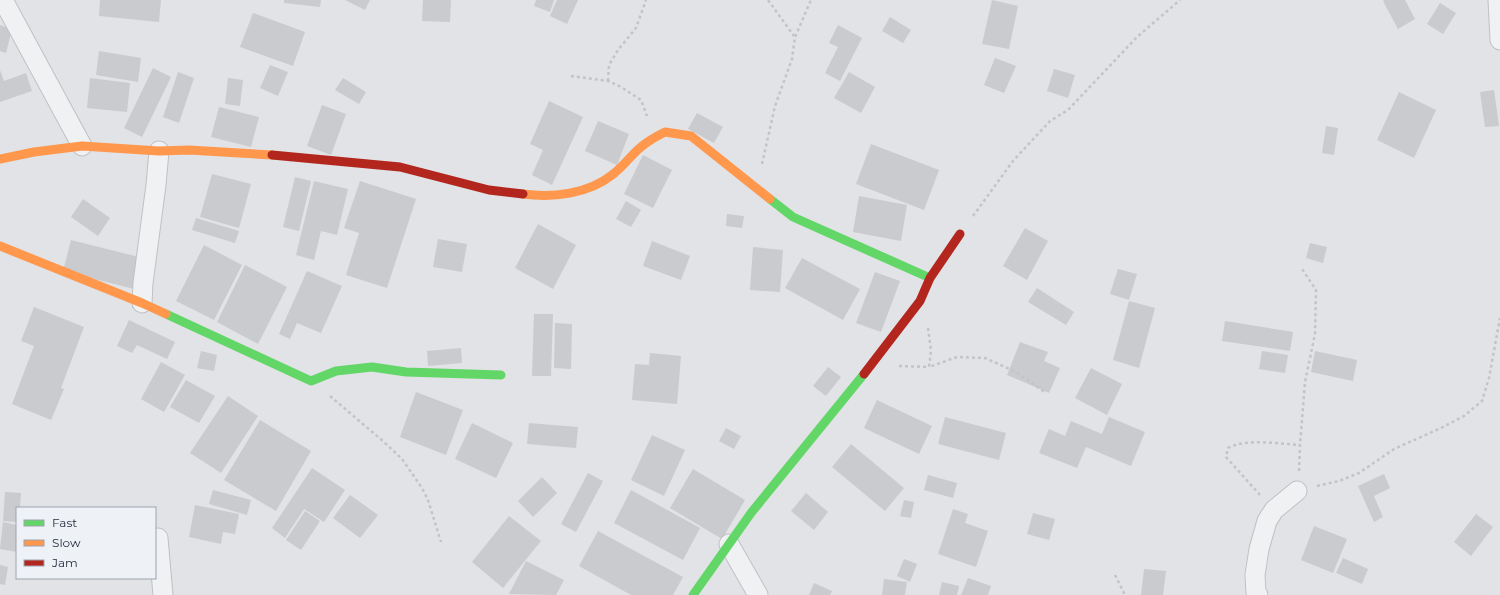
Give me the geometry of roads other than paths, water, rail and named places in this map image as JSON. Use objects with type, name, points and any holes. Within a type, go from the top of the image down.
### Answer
[{"type":"street","points":[[3,0],[82,146]]},
{"type":"street","points":[[1498,0],[1500,40]]},
{"type":"street","points":[[0,159],[34,152],[82,146],[159,151],[189,150],[300,157],[400,167],[489,190],[536,196],[573,193],[594,186],[612,175],[642,146],[665,132],[691,136],[793,217],[930,278]]},
{"type":"street","points":[[142,303],[143,283],[159,151]]},
{"type":"street","points":[[693,595],[751,513],[855,386],[920,301],[930,278],[960,234]]},
{"type":"street","points":[[0,246],[142,303],[311,381],[336,371],[372,367],[406,372],[501,375]]},
{"type":"street","points":[[1258,595],[1256,593],[1255,574],[1259,549],[1267,521],[1274,510],[1297,491]]},
{"type":"street","points":[[158,538],[163,595]]},
{"type":"street","points":[[728,544],[758,595]]}]
